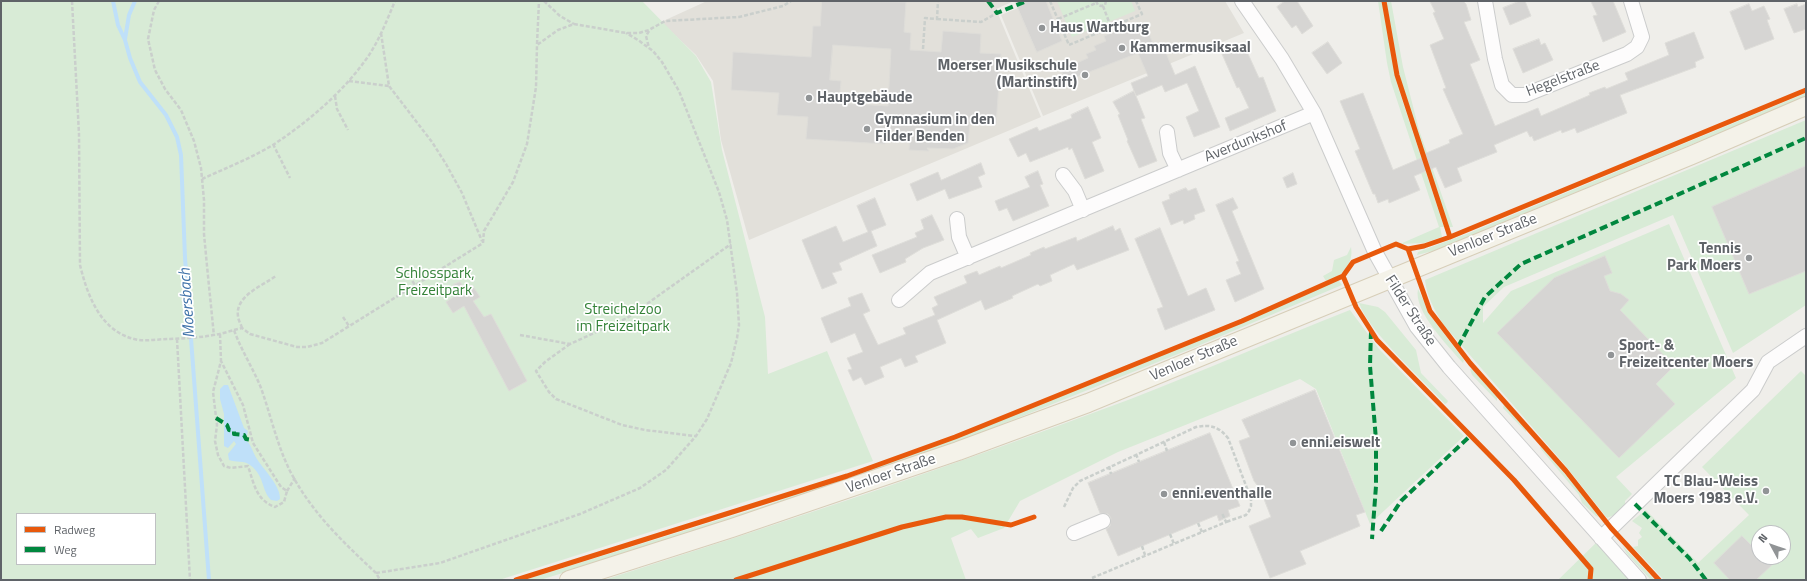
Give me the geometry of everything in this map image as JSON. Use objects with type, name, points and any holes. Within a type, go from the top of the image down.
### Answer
[{"type":"main road","name":"Venloer Straße","points":[[569,580],[732,528],[973,446],[1088,403],[1389,278],[1692,155],[1806,106]]},
{"type":"street","name":"Filder Straße","points":[[1242,1],[1282,59],[1314,113],[1372,245],[1417,327],[1449,368],[1639,580]]},
{"type":"street","name":"Hegelstraße","points":[[1485,1],[1495,59],[1502,85],[1512,95],[1526,95],[1627,54],[1637,47],[1642,38],[1631,1]]},
{"type":"street","name":"Averdunkshof","points":[[899,300],[930,273],[1314,113]]},
{"type":"street","points":[[1166,132],[1170,153],[1178,170]]},
{"type":"street","points":[[1063,175],[1075,191],[1083,210]]},
{"type":"street","points":[[957,219],[959,237],[968,258]]},
{"type":"street","points":[[1601,538],[1753,390],[1768,362],[1806,336]]},
{"type":"street","points":[[1074,533],[1103,521]]},
{"type":"path","points":[[72,1],[79,134],[80,266],[85,286],[95,308],[109,327],[125,336],[140,340],[205,338],[242,328]]},
{"type":"path","points":[[158,1],[154,10],[148,39],[155,70],[165,89],[181,110],[194,141],[202,179],[205,250],[214,336]]},
{"type":"path","points":[[202,179],[273,144],[310,118],[335,96],[367,58],[381,33],[395,1]]},
{"type":"path","points":[[483,243],[484,231],[513,182],[527,144],[536,87],[538,1]]},
{"type":"path","points":[[544,1],[560,16],[574,24],[626,33],[649,30],[665,21],[739,17],[784,6],[791,1]]},
{"type":"path","points":[[937,19],[938,1]]},
{"type":"path","points":[[1050,1],[1069,45],[1142,14],[1136,1]]},
{"type":"path","points":[[1103,6],[1106,1]]},
{"type":"path","points":[[1058,19],[1096,2],[1099,6],[1103,6]]},
{"type":"path","points":[[1103,6],[1111,27]]},
{"type":"path","points":[[923,49],[925,18],[981,22],[997,13]]},
{"type":"path","points":[[537,45],[558,30],[574,24]]},
{"type":"path","points":[[649,30],[646,36],[649,48]]},
{"type":"path","points":[[381,33],[389,86],[432,142],[446,164],[462,193],[483,243]]},
{"type":"path","points":[[376,573],[440,563],[580,514],[640,488],[666,470],[696,436],[707,419],[726,378],[732,363],[739,325],[731,244],[727,220],[719,192],[679,91],[662,62],[649,48],[626,33]]},
{"type":"path","points":[[348,80],[389,86]]},
{"type":"path","points":[[335,96],[337,109],[348,130]]},
{"type":"path","points":[[273,144],[290,178]]},
{"type":"path","points":[[276,276],[243,299],[238,306],[238,316],[242,328],[250,334],[297,347],[307,347],[322,343],[483,243]]},
{"type":"path","points":[[696,436],[645,430],[622,425],[556,399],[549,392],[536,371],[545,362],[570,344],[627,318],[731,244]]},
{"type":"path","points":[[409,276],[415,285]]},
{"type":"path","points":[[343,317],[349,326]]},
{"type":"path","points":[[234,330],[238,342],[249,359],[261,389],[277,439],[295,478],[311,505],[328,527],[376,573],[380,580]]},
{"type":"path","points":[[220,334],[221,361],[213,392],[217,425],[215,441],[218,455],[224,466],[232,468],[248,466],[255,487],[266,504],[276,507],[284,502],[287,491],[295,478]]},
{"type":"path","points":[[520,335],[570,344]]},
{"type":"path","points":[[177,339],[190,580]]},
{"type":"path","points":[[221,361],[243,405],[253,443],[280,487],[287,491]]},
{"type":"path","points":[[1064,507],[1073,488],[1080,481],[1109,466],[1196,427],[1206,425],[1213,426],[1228,438],[1251,499],[1249,512],[1246,515],[1145,555],[1092,578]]},
{"type":"path","points":[[1164,442],[1167,451]]},
{"type":"path","points":[[1136,454],[1139,462]]},
{"type":"path","points":[[1109,466],[1111,474]]},
{"type":"path","points":[[1222,513],[1226,522]]},
{"type":"path","points":[[736,580],[902,527],[946,517],[962,517],[1011,525],[1034,517]]},
{"type":"path","points":[[1198,523],[1202,532]]},
{"type":"path","points":[[1170,534],[1174,544]]},
{"type":"path","points":[[1142,546],[1145,555]]},
{"type":"shaded area","name":"Gymnasium in den Filder Benden","points":[[707,1],[1014,1],[996,9],[1041,117],[749,240],[721,140],[713,81],[696,55],[661,22]]},
{"type":"shaded area","name":"Moerser Musikschule (Martinstift)","points":[[1035,1],[1225,1],[1244,33],[1043,116],[1001,15]]},
{"type":"green space","name":"Schlosspark, Freizeitpark","points":[[1,1],[642,1],[696,56],[711,82],[722,150],[765,317],[768,374],[827,351],[873,461],[499,580],[1,580]]},
{"type":"green space","points":[[1057,1],[1131,1],[1135,11],[1072,37]]},
{"type":"green space","points":[[1378,1],[1382,1],[1397,84],[1444,227],[1440,227],[1442,237],[1424,243],[1400,244],[1439,227],[1391,82]]},
{"type":"green space","points":[[1386,1],[1391,1],[1403,67],[1419,130],[1453,227],[1449,227],[1445,217],[1401,83]]},
{"type":"green space","points":[[1806,93],[1806,97],[1470,236],[1433,251],[1417,255],[1418,252],[1469,233]]},
{"type":"green space","points":[[1806,120],[1806,305],[1733,353],[1673,215],[1504,287],[1483,307],[1483,323],[1511,291],[1669,224],[1736,378],[1616,477],[1632,494],[1625,501],[1625,506],[1614,515],[1607,518],[1565,465],[1443,324],[1429,297],[1425,280]]},
{"type":"green space","points":[[1351,247],[1351,259],[1346,269],[1332,279],[1326,281],[1323,276],[1332,271],[1334,260],[1347,255]]},
{"type":"green space","points":[[1339,281],[1342,285],[1193,348],[955,443],[770,509],[540,580],[524,580],[761,507],[934,446],[1246,321]]},
{"type":"green space","points":[[1418,289],[1432,318],[1464,360],[1463,363],[1426,318],[1418,298]]},
{"type":"green space","points":[[1359,303],[1378,307],[1385,312],[1416,350],[1421,373],[1448,401],[1447,403],[1445,404],[1385,341],[1365,315]]},
{"type":"green space","points":[[1350,310],[1379,349],[1464,436],[1370,524],[1316,389],[1300,379],[1118,452],[1020,501],[1004,528],[978,538],[971,529],[951,538],[966,580],[604,580],[998,448],[1128,400]]},
{"type":"green space","points":[[1470,369],[1472,369],[1497,397],[1497,401],[1472,375]]},
{"type":"green space","name":"TC Blau-Weiss Moers 1983 e.V.","points":[[1801,371],[1806,376],[1806,580],[1664,580],[1633,547],[1638,546],[1638,540],[1642,537],[1639,533],[1642,528],[1632,521],[1646,510],[1698,563],[1749,515],[1702,467]]},
{"type":"green space","points":[[1504,404],[1526,428],[1526,432],[1503,408]]},
{"type":"green space","points":[[1541,446],[1599,517],[1582,503],[1579,495],[1540,448]]},
{"type":"green space","points":[[1601,538],[1639,580],[1558,580]]},
{"type":"green space","points":[[1622,545],[1655,580],[1651,580],[1627,554]]},
{"type":"water","points":[[224,385],[228,385],[244,428],[248,431],[246,440],[278,489],[280,499],[277,501],[271,500],[268,496],[261,478],[255,469],[245,463],[229,460],[228,454],[236,444],[234,441],[228,448],[224,446],[224,414],[220,399],[220,389]]},
{"type":"building","points":[[822,1],[906,2],[904,32],[911,33],[910,50],[941,52],[943,31],[981,34],[980,53],[1001,54],[996,125],[970,123],[968,143],[953,149],[927,148],[929,151],[909,150],[910,138],[886,136],[885,144],[806,139],[808,117],[777,115],[779,93],[731,90],[733,52],[811,57],[813,26],[820,26]],"holes":[[[833,45],[891,49],[888,106],[839,103],[841,81],[830,80]]]},
{"type":"building","name":"Haus Wartburg","points":[[1015,1],[1046,1],[1062,41],[1037,52]]},
{"type":"building","points":[[1285,1],[1297,1],[1313,26],[1302,34],[1296,25],[1292,28],[1277,7]]},
{"type":"building","points":[[1430,1],[1463,1],[1466,4],[1471,20],[1464,22],[1480,60],[1470,64],[1495,126],[1538,108],[1541,116],[1590,95],[1589,93],[1605,87],[1606,89],[1628,80],[1625,73],[1669,55],[1665,43],[1694,32],[1704,58],[1695,62],[1696,67],[1620,95],[1627,113],[1577,133],[1575,128],[1562,133],[1561,130],[1534,141],[1532,136],[1530,137],[1527,131],[1494,145],[1497,152],[1457,168],[1462,181],[1445,188],[1436,167],[1414,176],[1420,190],[1389,203],[1388,199],[1378,203],[1355,151],[1360,149],[1340,101],[1363,93],[1393,170],[1426,156],[1424,154],[1450,143],[1449,140],[1463,134],[1443,89],[1446,88],[1430,45],[1444,39],[1433,13],[1435,12]]},
{"type":"building","points":[[1520,1],[1525,1],[1531,16],[1510,25],[1503,8]]},
{"type":"building","points":[[1591,1],[1613,1],[1626,32],[1603,42],[1593,16],[1597,15]]},
{"type":"building","points":[[1749,4],[1752,11],[1764,6],[1770,19],[1767,20],[1774,39],[1745,50],[1730,12]]},
{"type":"building","points":[[1797,4],[1798,7],[1806,4],[1806,29],[1794,33],[1784,9]]},
{"type":"building","points":[[1136,28],[1137,30],[1139,29],[1140,32],[1147,29],[1154,46],[1162,43],[1175,75],[1195,66],[1220,127],[1194,137],[1186,117],[1199,111],[1187,83],[1165,92],[1162,85],[1136,96],[1131,83],[1148,76],[1138,53],[1066,81],[1061,70],[1088,58],[1086,54],[1096,50],[1094,46],[1106,41],[1104,36],[1122,29],[1124,33]]},
{"type":"building","points":[[1539,39],[1541,45],[1545,43],[1553,60],[1523,73],[1513,49]]},
{"type":"building","points":[[1328,42],[1342,63],[1327,74],[1312,53]]},
{"type":"building","points":[[1244,45],[1259,78],[1263,77],[1276,111],[1230,131],[1225,118],[1249,108],[1239,87],[1237,88],[1222,54]]},
{"type":"building","points":[[1134,91],[1145,118],[1141,119],[1157,161],[1139,168],[1127,141],[1128,140],[1118,115],[1120,114],[1113,102]]},
{"type":"building","points":[[1088,107],[1101,138],[1092,142],[1104,171],[1085,179],[1072,148],[1069,150],[1068,147],[1030,162],[1026,153],[1018,157],[1009,139],[1037,127],[1039,131],[1072,118],[1071,115]]},
{"type":"building","points":[[981,163],[985,174],[978,177],[982,187],[949,199],[945,189],[917,201],[910,184],[938,172],[941,180]]},
{"type":"building","points":[[1806,166],[1806,271],[1749,294],[1712,207]]},
{"type":"building","points":[[1038,171],[1043,184],[1040,185],[1049,206],[1013,221],[1007,208],[999,211],[995,201],[1030,187],[1025,177]]},
{"type":"building","points":[[1293,173],[1297,184],[1287,188],[1283,178]]},
{"type":"building","points":[[1186,188],[1188,191],[1196,188],[1205,211],[1194,215],[1195,219],[1184,224],[1183,220],[1171,225],[1162,202],[1170,199],[1169,195]]},
{"type":"building","points":[[875,198],[886,225],[871,231],[877,246],[839,263],[842,270],[832,273],[837,283],[822,289],[802,240],[836,226],[843,242],[868,232],[857,206]]},
{"type":"building","points":[[1233,198],[1238,208],[1232,211],[1264,289],[1235,302],[1226,280],[1241,274],[1236,262],[1239,261],[1216,205]]},
{"type":"building","points":[[932,215],[944,240],[923,248],[905,259],[906,262],[880,273],[872,255],[917,237],[915,233],[924,229],[921,220]]},
{"type":"building","points":[[1113,226],[1115,231],[1120,228],[1129,250],[1077,270],[1074,264],[1050,275],[1052,281],[1040,286],[1038,284],[1012,296],[1013,298],[985,310],[981,300],[937,320],[946,343],[915,356],[918,362],[905,367],[901,358],[880,367],[884,377],[865,385],[861,377],[853,381],[848,370],[852,369],[847,358],[863,352],[855,333],[831,343],[821,318],[851,306],[848,298],[862,293],[870,311],[863,314],[878,345],[906,334],[903,328],[935,315],[932,308],[938,305],[934,297],[967,283],[964,276],[977,271],[979,275],[1000,266],[1001,268],[1031,255],[1030,253],[1044,247],[1045,249],[1076,237],[1077,241]]},
{"type":"building","points":[[1160,228],[1188,296],[1206,288],[1215,310],[1165,330],[1157,309],[1163,307],[1135,239]]},
{"type":"building","points":[[1605,256],[1612,273],[1604,276],[1610,291],[1621,294],[1629,300],[1620,310],[1674,366],[1656,384],[1675,404],[1619,458],[1497,333],[1554,278]]},
{"type":"building","points":[[460,282],[465,289],[472,285],[480,297],[473,301],[484,317],[491,314],[527,381],[509,391],[464,306],[453,313],[446,302],[458,294],[453,285]]},
{"type":"building","name":"enni.eiswelt","points":[[1315,390],[1365,512],[1356,515],[1360,526],[1300,551],[1306,564],[1270,578],[1249,526],[1271,517],[1260,489],[1254,481],[1239,441],[1250,437],[1242,420]]},
{"type":"building","name":"enni.eventhalle","points":[[1210,433],[1240,506],[1228,510],[1230,516],[1219,521],[1217,515],[1118,556],[1106,529],[1110,526],[1111,518],[1108,514],[1100,513],[1088,483]]},
{"type":"building","points":[[1742,536],[1751,545],[1751,565],[1772,565],[1756,580],[1730,580],[1714,563]]},
{"type":"waterway","name":"Moersbach","points":[[113,1],[118,25],[140,82],[166,115],[177,137],[181,155],[185,258],[209,580]]},
{"type":"waterway","name":"Moersbach","points":[[125,39],[129,15],[135,1]]},
{"type":"marked path","points":[[988,1],[997,13],[1027,1]]},
{"type":"marked path","points":[[1458,347],[1485,297],[1521,264],[1806,138]]},
{"type":"marked path","points":[[1371,331],[1370,366],[1376,440],[1376,486],[1372,539]]},
{"type":"marked path","points":[[216,418],[227,425],[229,430],[234,431],[234,434],[244,435],[246,439],[252,440]]},
{"type":"marked path","points":[[1381,531],[1401,501],[1470,436]]},
{"type":"marked path","points":[[1635,504],[1689,558],[1706,580]]},
{"type":"cycle path","points":[[1384,1],[1397,75],[1450,237]]},
{"type":"cycle path","points":[[516,580],[847,476],[955,437],[1242,321],[1343,276],[1353,262],[1396,244],[1408,249],[1424,246],[1450,237],[1806,90]]},
{"type":"cycle path","points":[[1408,249],[1430,311],[1470,363],[1566,471],[1611,528],[1659,580]]},
{"type":"cycle path","points":[[1343,276],[1356,307],[1377,340],[1514,480],[1591,569],[1590,580]]},
{"type":"cycle path","points":[[736,580],[902,527],[946,517],[962,517],[1011,525],[1034,517]]},
{"type":"place","name":"Haus Wartburg","points":[[1042,28]]},
{"type":"place","name":"Kammermusiksaal","points":[[1122,48]]},
{"type":"place","name":"Moerser Musikschule (Martinstift)","points":[[1085,75]]},
{"type":"place","name":"Hauptgebäude","points":[[809,98]]},
{"type":"place","name":"Gymnasium in den Filder Benden","points":[[867,129]]},
{"type":"place","name":"Tennis Park Moers","points":[[1749,258]]},
{"type":"place","name":"Sport- & Freizeitcenter Moers","points":[[1611,355]]},
{"type":"place","name":"enni.eiswelt","points":[[1293,443]]},
{"type":"place","name":"TC Blau-Weiss Moers 1983 e.V.","points":[[1766,491]]},
{"type":"place","name":"enni.eventhalle","points":[[1164,494]]},
{"type":"park label","name":"Streichelzoo im Freizeitpark","points":[[623,318]]}]
